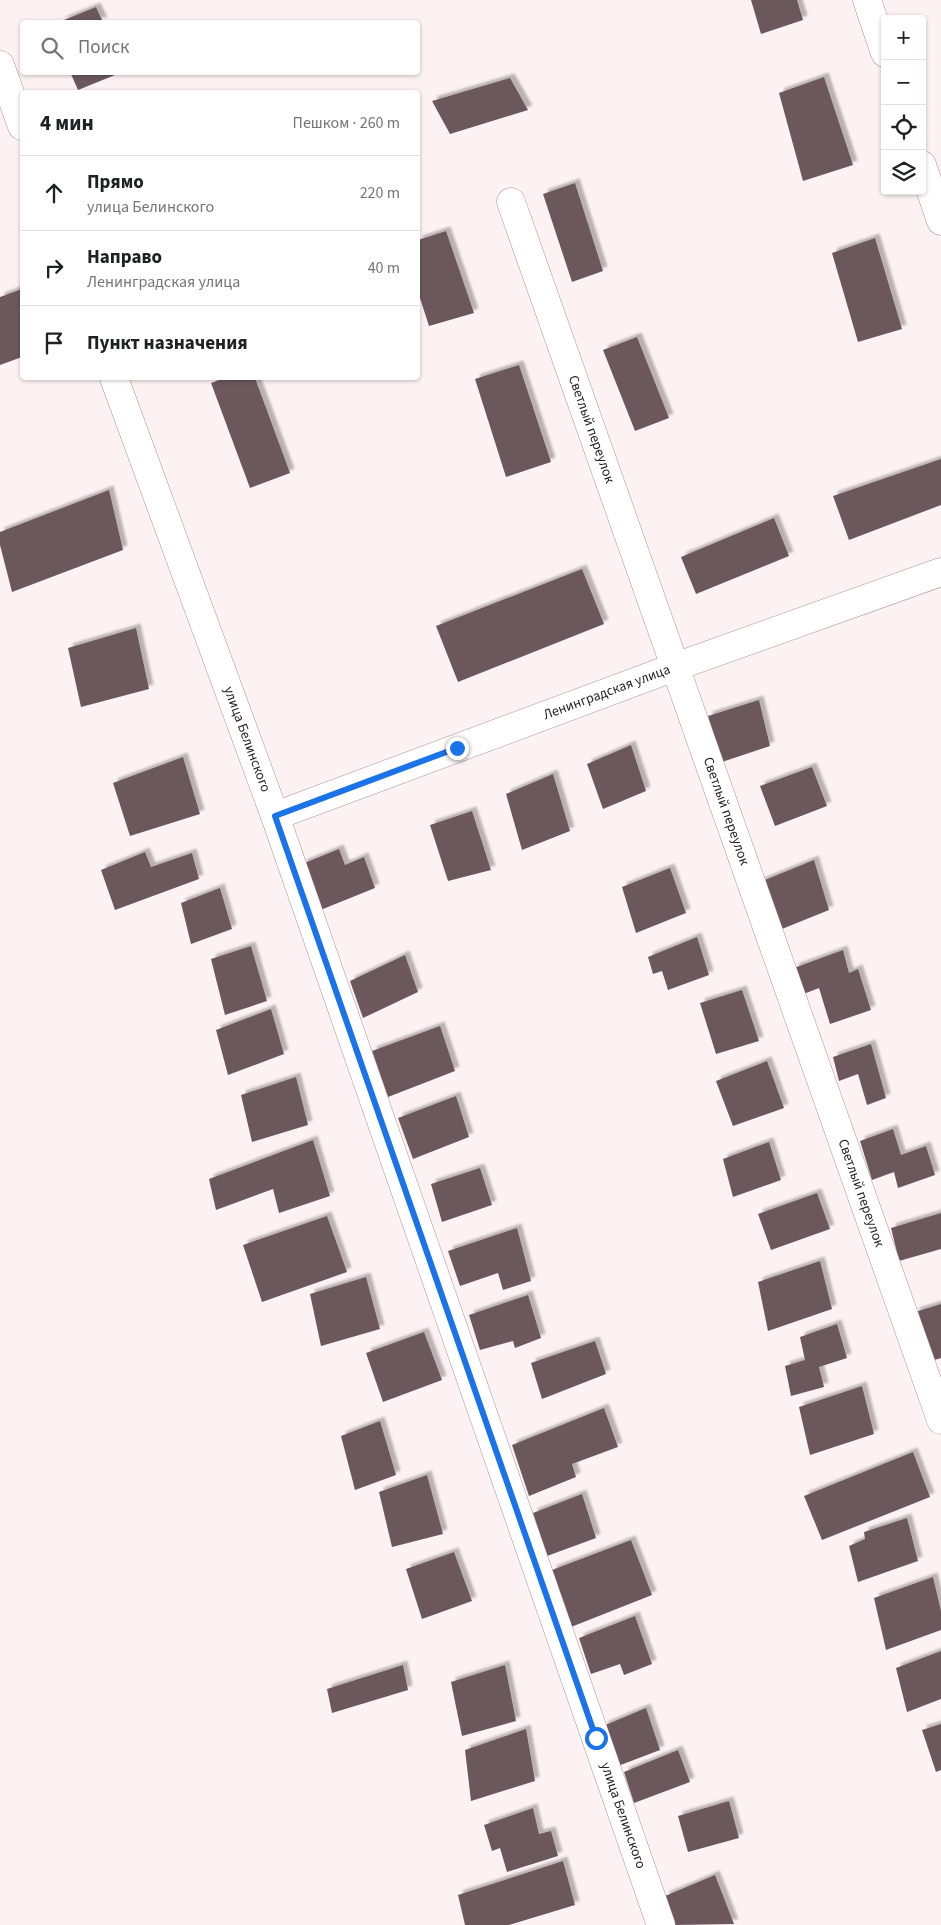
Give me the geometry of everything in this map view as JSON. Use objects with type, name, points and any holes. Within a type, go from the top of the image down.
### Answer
[{"type":"street","points":[[867,0],[881,41]]},
{"type":"street","points":[[0,65],[20,120]]},
{"type":"street","points":[[926,177],[941,221]]},
{"type":"street","name":"Светлый переулок","points":[[511,202],[941,1420]]},
{"type":"street","name":"улица Белинского","points":[[115,380],[275,816],[661,1925]]},
{"type":"street","name":"Ленинградская улица","points":[[275,816],[675,667],[941,572]]},
{"type":"building","points":[[751,0],[797,0],[803,20],[761,34]]},
{"type":"building","points":[[96,7],[102,20],[64,20]]},
{"type":"building","points":[[71,75],[115,75],[78,90]]},
{"type":"building","points":[[824,77],[853,165],[803,181],[779,93]]},
{"type":"building","points":[[510,78],[528,110],[450,134],[432,101]]},
{"type":"building","points":[[575,183],[603,271],[572,282],[543,194]]},
{"type":"building","points":[[446,231],[474,313],[429,326],[420,298],[420,239]]},
{"type":"building","points":[[875,238],[902,329],[858,342],[832,253]]},
{"type":"building","points":[[20,290],[20,358],[0,365],[0,297]]},
{"type":"building","points":[[637,337],[669,418],[635,431],[603,350]]},
{"type":"building","points":[[519,365],[551,462],[506,477],[475,379]]},
{"type":"building","points":[[219,380],[256,380],[290,473],[250,488],[211,383]]},
{"type":"building","points":[[941,459],[941,505],[849,540],[833,496]]},
{"type":"building","points":[[109,490],[123,550],[12,592],[0,545],[0,532]]},
{"type":"building","points":[[774,518],[789,556],[696,594],[681,557]]},
{"type":"building","points":[[582,569],[604,624],[458,682],[436,626]]},
{"type":"building","points":[[136,628],[149,689],[81,707],[68,648]]},
{"type":"building","points":[[759,700],[770,746],[722,762],[708,716]]},
{"type":"building","points":[[631,745],[646,791],[603,809],[587,764]]},
{"type":"building","points":[[183,757],[200,814],[130,836],[113,783]]},
{"type":"building","points":[[812,767],[827,806],[775,826],[760,786]]},
{"type":"building","points":[[553,774],[570,831],[522,850],[506,794]]},
{"type":"building","points":[[472,811],[491,870],[448,881],[430,825]]},
{"type":"building","points":[[339,849],[345,865],[364,857],[375,888],[318,911],[302,864]]},
{"type":"building","points":[[145,852],[151,867],[192,853],[199,879],[115,910],[101,870]]},
{"type":"building","points":[[814,860],[829,910],[777,931],[760,882]]},
{"type":"building","points":[[670,868],[686,913],[636,933],[622,887]]},
{"type":"building","points":[[220,888],[232,929],[191,944],[181,903]]},
{"type":"building","points":[[697,937],[709,975],[668,990],[662,971],[653,974],[648,957]]},
{"type":"building","points":[[251,946],[267,1001],[225,1015],[211,959]]},
{"type":"building","points":[[843,950],[849,973],[858,969],[871,1010],[830,1024],[819,988],[801,995],[794,968]]},
{"type":"building","points":[[405,955],[418,992],[363,1018],[350,981]]},
{"type":"building","points":[[742,990],[759,1041],[716,1054],[700,1003]]},
{"type":"building","points":[[271,1009],[284,1054],[228,1075],[216,1030]]},
{"type":"building","points":[[440,1026],[455,1071],[388,1097],[372,1051]]},
{"type":"building","points":[[871,1044],[886,1098],[867,1105],[858,1074],[839,1081],[833,1057]]},
{"type":"building","points":[[767,1061],[784,1108],[733,1126],[716,1081]]},
{"type":"building","points":[[296,1077],[308,1125],[252,1142],[241,1095]]},
{"type":"building","points":[[456,1096],[469,1137],[413,1159],[398,1118]]},
{"type":"building","points":[[893,1129],[901,1155],[926,1146],[935,1175],[898,1188],[894,1172],[872,1180],[860,1141]]},
{"type":"building","points":[[313,1140],[330,1196],[279,1213],[273,1189],[216,1210],[209,1179]]},
{"type":"building","points":[[769,1142],[781,1180],[733,1197],[723,1159]]},
{"type":"building","points":[[480,1168],[492,1205],[442,1222],[431,1184]]},
{"type":"building","points":[[817,1193],[830,1229],[771,1250],[758,1214]]},
{"type":"building","points":[[941,1213],[941,1249],[899,1261],[891,1228]]},
{"type":"building","points":[[327,1216],[347,1272],[262,1302],[243,1245]]},
{"type":"building","points":[[517,1228],[531,1281],[503,1290],[498,1273],[460,1286],[448,1251]]},
{"type":"building","points":[[820,1261],[832,1309],[768,1331],[758,1282]]},
{"type":"building","points":[[366,1277],[380,1329],[321,1346],[310,1294]]},
{"type":"building","points":[[528,1295],[541,1338],[515,1348],[513,1341],[480,1350],[469,1315]]},
{"type":"building","points":[[941,1304],[941,1358],[931,1361],[915,1312]]},
{"type":"building","points":[[837,1324],[847,1358],[819,1367],[824,1387],[791,1396],[785,1366],[805,1360],[800,1337]]},
{"type":"building","points":[[424,1332],[442,1380],[383,1402],[366,1353]]},
{"type":"building","points":[[595,1341],[606,1374],[542,1399],[531,1363]]},
{"type":"building","points":[[862,1386],[874,1434],[810,1455],[799,1407]]},
{"type":"building","points":[[604,1408],[618,1447],[572,1464],[576,1477],[529,1496],[512,1445]]},
{"type":"building","points":[[380,1421],[396,1475],[355,1490],[341,1436]]},
{"type":"building","points":[[913,1452],[930,1497],[822,1540],[804,1496]]},
{"type":"building","points":[[427,1475],[443,1534],[392,1547],[379,1492]]},
{"type":"building","points":[[582,1494],[596,1538],[547,1556],[533,1513]]},
{"type":"building","points":[[907,1518],[918,1561],[858,1582],[849,1546],[865,1539],[864,1532]]},
{"type":"building","points":[[631,1540],[652,1595],[571,1627],[552,1570]]},
{"type":"building","points":[[454,1552],[472,1601],[422,1619],[406,1569]]},
{"type":"building","points":[[933,1577],[941,1611],[941,1630],[886,1650],[874,1598]]},
{"type":"building","points":[[635,1616],[652,1664],[624,1675],[620,1664],[591,1674],[579,1638]]},
{"type":"building","points":[[941,1651],[941,1699],[907,1712],[896,1668]]},
{"type":"building","points":[[403,1665],[408,1690],[332,1713],[327,1689]]},
{"type":"building","points":[[505,1665],[516,1721],[462,1736],[451,1682]]},
{"type":"building","points":[[646,1708],[660,1750],[618,1766],[603,1726]]},
{"type":"building","points":[[941,1724],[941,1770],[936,1772],[922,1730]]},
{"type":"building","points":[[526,1729],[535,1781],[471,1801],[465,1750]]},
{"type":"building","points":[[678,1750],[690,1782],[634,1803],[624,1772]]},
{"type":"building","points":[[729,1801],[739,1838],[688,1852],[678,1816]]},
{"type":"building","points":[[533,1808],[539,1834],[551,1831],[558,1856],[507,1872],[500,1848],[492,1851],[484,1825]]},
{"type":"building","points":[[563,1861],[575,1905],[509,1925],[465,1925],[458,1895]]},
{"type":"building","points":[[715,1875],[734,1924],[675,1925],[665,1896]]},
{"type":"route","points":[[457,748],[275,816],[596,1738]]}]
